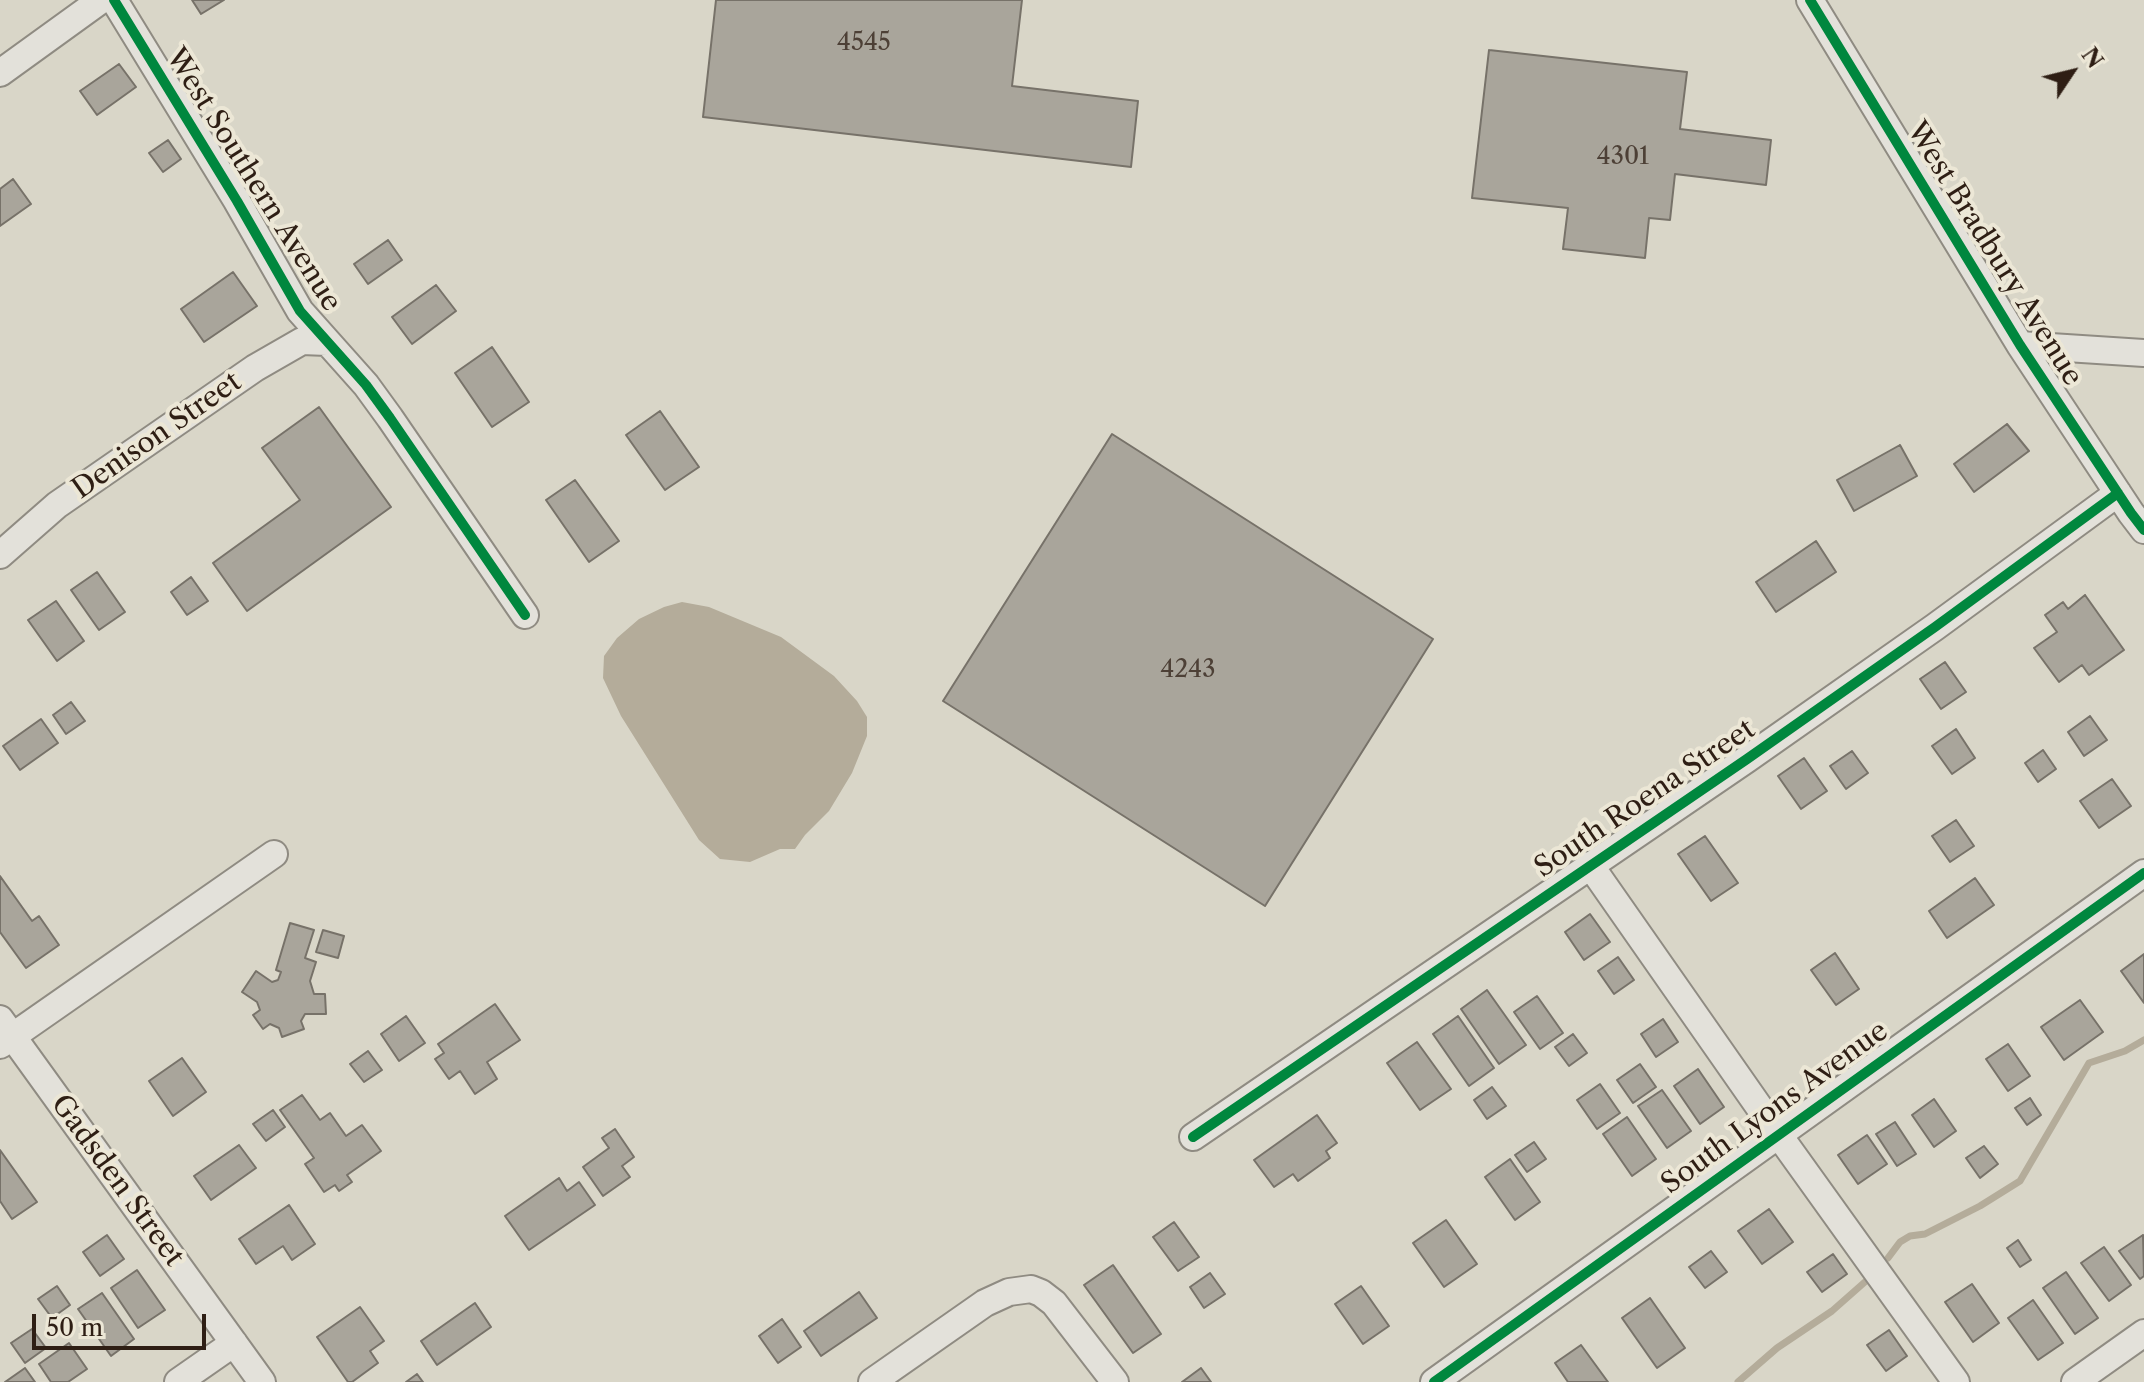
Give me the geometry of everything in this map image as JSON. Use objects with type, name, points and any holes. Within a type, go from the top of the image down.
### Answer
[{"type":"street","points":[[0,73],[101,0]]},
{"type":"street","name":"West Southern Avenue","points":[[114,0],[300,311],[366,385],[525,615]]},
{"type":"street","name":"West Bradbury Avenue","points":[[1810,0],[2020,345],[2144,530]]},
{"type":"street","name":"Denison Street","points":[[0,555],[57,505],[255,368],[302,341],[327,342]]},
{"type":"street","points":[[2020,345],[2144,353]]},
{"type":"street","name":"South Roena Street","points":[[1193,1137],[1747,759],[2118,493]]},
{"type":"street","points":[[4,1033],[274,854]]},
{"type":"street","points":[[1590,865],[1956,1382]]},
{"type":"street","name":"South Lyons Avenue","points":[[1434,1382],[2144,873]]},
{"type":"street","name":"Gadsden Street","points":[[4,1033],[262,1382]]},
{"type":"street","points":[[872,1382],[985,1303],[1009,1292],[1031,1289],[1054,1303],[1115,1382]]},
{"type":"street","points":[[2075,1382],[2144,1333]]},
{"type":"street","points":[[178,1382],[234,1343]]},
{"type":"shaded area","points":[[682,602],[709,607],[781,637],[834,676],[867,717],[867,736],[852,773],[829,811],[795,849],[780,849],[750,862],[720,859],[699,840],[621,716],[603,678],[604,656],[617,638],[639,619]]},
{"type":"building","points":[[192,0],[224,0],[201,14]]},
{"type":"building","points":[[716,0],[1022,0],[1012,86],[1138,101],[1131,167],[703,117]]},
{"type":"building","points":[[1489,50],[1687,72],[1680,129],[1771,140],[1766,185],[1675,174],[1670,220],[1649,218],[1645,258],[1563,249],[1568,208],[1472,198]]},
{"type":"building","points":[[119,64],[136,87],[97,115],[80,91]]},
{"type":"building","points":[[168,140],[181,159],[163,172],[149,153]]},
{"type":"building","points":[[13,179],[31,204],[0,226],[0,189]]},
{"type":"building","points":[[388,240],[402,260],[368,284],[354,264]]},
{"type":"building","points":[[233,272],[257,306],[204,342],[181,309]]},
{"type":"building","points":[[436,285],[456,311],[412,344],[392,317]]},
{"type":"building","points":[[492,347],[529,402],[492,427],[455,373]]},
{"type":"building","points":[[319,407],[391,507],[247,611],[213,563],[300,500],[262,448]]},
{"type":"building","points":[[660,411],[699,467],[665,490],[626,435]]},
{"type":"building","points":[[2007,424],[2029,451],[1974,492],[1954,464]]},
{"type":"building","points":[[1112,434],[1433,639],[1265,906],[943,701]]},
{"type":"building","points":[[1900,445],[1917,476],[1854,511],[1837,480]]},
{"type":"building","points":[[575,480],[619,541],[589,562],[546,500]]},
{"type":"building","points":[[1816,541],[1836,572],[1776,612],[1756,582]]},
{"type":"building","points":[[97,572],[125,612],[99,630],[71,590]]},
{"type":"building","points":[[191,577],[208,601],[187,615],[171,592]]},
{"type":"building","points":[[2085,595],[2124,650],[2089,675],[2082,665],[2059,682],[2034,648],[2057,632],[2045,615],[2063,602],[2068,609]]},
{"type":"building","points":[[56,601],[84,641],[57,661],[28,620]]},
{"type":"building","points":[[1945,662],[1966,692],[1941,709],[1920,679]]},
{"type":"building","points":[[71,702],[85,721],[66,734],[53,715]]},
{"type":"building","points":[[2090,716],[2107,740],[2084,756],[2068,732]]},
{"type":"building","points":[[41,719],[58,743],[20,770],[3,746]]},
{"type":"building","points":[[1956,729],[1975,758],[1952,774],[1932,746]]},
{"type":"building","points":[[2043,750],[2056,769],[2038,782],[2025,763]]},
{"type":"building","points":[[1852,751],[1868,773],[1846,789],[1830,766]]},
{"type":"building","points":[[1804,758],[1827,791],[1801,809],[1778,776]]},
{"type":"building","points":[[2112,779],[2131,806],[2099,828],[2080,801]]},
{"type":"building","points":[[1956,820],[1974,846],[1950,862],[1932,836]]},
{"type":"building","points":[[1705,836],[1738,883],[1711,901],[1678,854]]},
{"type":"building","points":[[0,876],[32,921],[39,916],[59,945],[26,968],[0,932]]},
{"type":"building","points":[[1975,878],[1994,905],[1947,938],[1929,911]]},
{"type":"building","points":[[1590,914],[1610,942],[1584,960],[1565,932]]},
{"type":"building","points":[[290,923],[314,930],[305,958],[316,962],[310,981],[314,994],[325,994],[326,1014],[305,1014],[301,1021],[304,1029],[282,1037],[279,1028],[270,1024],[263,1029],[253,1015],[260,1010],[257,1002],[242,992],[256,971],[272,982],[278,980],[281,972],[276,970]]},
{"type":"building","points":[[323,930],[344,936],[338,958],[316,952]]},
{"type":"building","points":[[1835,953],[1859,989],[1836,1005],[1811,970]]},
{"type":"building","points":[[2144,954],[2144,1003],[2121,971]]},
{"type":"building","points":[[1618,957],[1634,980],[1614,994],[1598,971]]},
{"type":"building","points":[[1487,990],[1526,1045],[1499,1064],[1461,1009]]},
{"type":"building","points":[[1537,996],[1563,1033],[1540,1049],[1514,1012]]},
{"type":"building","points":[[2080,1000],[2103,1032],[2064,1060],[2041,1027]]},
{"type":"building","points":[[495,1004],[520,1040],[487,1062],[497,1079],[475,1094],[460,1071],[449,1079],[435,1059],[444,1053],[438,1044]]},
{"type":"building","points":[[406,1016],[425,1043],[399,1061],[381,1034]]},
{"type":"building","points":[[1458,1016],[1494,1068],[1469,1086],[1433,1034]]},
{"type":"building","points":[[1663,1019],[1678,1042],[1656,1057],[1641,1034]]},
{"type":"building","points":[[1573,1034],[1587,1053],[1569,1066],[1555,1047]]},
{"type":"building","points":[[1417,1042],[1451,1089],[1420,1110],[1387,1063]]},
{"type":"building","points":[[2008,1044],[2030,1076],[2008,1091],[1986,1059]]},
{"type":"building","points":[[368,1051],[382,1070],[364,1082],[350,1064]]},
{"type":"building","points":[[182,1058],[206,1092],[173,1116],[149,1081]]},
{"type":"building","points":[[1640,1064],[1656,1087],[1633,1103],[1617,1080]]},
{"type":"building","points":[[1698,1069],[1724,1107],[1700,1124],[1674,1086]]},
{"type":"building","points":[[1600,1084],[1620,1113],[1597,1129],[1577,1100]]},
{"type":"building","points":[[1492,1087],[1506,1106],[1487,1119],[1474,1100]]},
{"type":"building","points":[[1662,1090],[1691,1131],[1667,1148],[1638,1106]]},
{"type":"building","points":[[302,1095],[320,1120],[330,1113],[346,1136],[362,1125],[381,1151],[347,1175],[352,1182],[339,1191],[335,1185],[324,1192],[305,1164],[314,1158],[280,1110]]},
{"type":"building","points":[[2030,1098],[2041,1115],[2027,1125],[2015,1108]]},
{"type":"building","points":[[1934,1099],[1956,1131],[1934,1147],[1912,1115]]},
{"type":"building","points":[[273,1110],[285,1127],[266,1141],[253,1124]]},
{"type":"building","points":[[1317,1115],[1337,1143],[1326,1151],[1330,1158],[1298,1181],[1293,1174],[1274,1187],[1254,1160]]},
{"type":"building","points":[[1627,1117],[1656,1159],[1632,1176],[1603,1134]]},
{"type":"building","points":[[1895,1122],[1916,1154],[1897,1166],[1876,1134]]},
{"type":"building","points":[[615,1129],[634,1157],[622,1166],[630,1177],[603,1196],[583,1167],[609,1148],[602,1138]]},
{"type":"building","points":[[1867,1135],[1887,1164],[1858,1184],[1838,1155]]},
{"type":"building","points":[[1534,1142],[1546,1159],[1527,1172],[1515,1155]]},
{"type":"building","points":[[239,1145],[256,1168],[211,1200],[194,1176]]},
{"type":"building","points":[[1984,1146],[1998,1164],[1980,1178],[1966,1158]]},
{"type":"building","points":[[0,1150],[37,1202],[12,1219],[0,1201]]},
{"type":"building","points":[[1510,1159],[1540,1202],[1515,1220],[1485,1177]]},
{"type":"building","points":[[559,1178],[567,1191],[579,1182],[595,1205],[529,1250],[505,1216]]},
{"type":"building","points":[[289,1205],[315,1244],[292,1260],[283,1246],[256,1264],[239,1239]]},
{"type":"building","points":[[1769,1209],[1793,1242],[1762,1264],[1738,1231]]},
{"type":"building","points":[[1446,1220],[1477,1264],[1444,1287],[1413,1243]]},
{"type":"building","points":[[1174,1222],[1199,1257],[1178,1271],[1153,1237]]},
{"type":"building","points":[[107,1235],[124,1259],[100,1276],[83,1252]]},
{"type":"building","points":[[2143,1235],[2144,1276],[2140,1279],[2119,1251]]},
{"type":"building","points":[[2018,1240],[2031,1260],[2020,1267],[2007,1248]]},
{"type":"building","points":[[2104,1247],[2131,1285],[2109,1301],[2081,1263]]},
{"type":"building","points":[[1711,1251],[1727,1272],[1705,1288],[1689,1267]]},
{"type":"building","points":[[1833,1254],[1847,1274],[1822,1292],[1807,1272]]},
{"type":"building","points":[[1113,1265],[1161,1334],[1133,1353],[1084,1285]]},
{"type":"building","points":[[137,1270],[165,1310],[138,1328],[111,1288]]},
{"type":"building","points":[[2066,1272],[2098,1318],[2075,1334],[2043,1288]]},
{"type":"building","points":[[1210,1273],[1225,1294],[1204,1308],[1190,1287]]},
{"type":"building","points":[[1972,1284],[1999,1323],[1973,1342],[1945,1302]]},
{"type":"building","points":[[57,1286],[70,1305],[52,1318],[38,1299]]},
{"type":"building","points":[[1361,1286],[1389,1326],[1363,1344],[1335,1304]]},
{"type":"building","points":[[859,1292],[877,1318],[821,1356],[804,1331]]},
{"type":"building","points":[[102,1293],[134,1339],[111,1356],[78,1309]]},
{"type":"building","points":[[1650,1298],[1685,1348],[1657,1368],[1622,1318]]},
{"type":"building","points":[[2033,1300],[2063,1343],[2038,1360],[2008,1318]]},
{"type":"building","points":[[475,1303],[491,1327],[437,1365],[421,1341]]},
{"type":"building","points":[[360,1307],[384,1341],[370,1351],[378,1363],[348,1382],[317,1337]]},
{"type":"building","points":[[782,1319],[801,1347],[778,1363],[759,1336]]},
{"type":"building","points":[[32,1329],[46,1348],[25,1363],[11,1343]]},
{"type":"building","points":[[1889,1330],[1907,1356],[1886,1371],[1867,1345]]},
{"type":"building","points":[[69,1343],[87,1369],[68,1382],[51,1382],[39,1364]]},
{"type":"building","points":[[1581,1345],[1608,1382],[1568,1382],[1555,1363]]},
{"type":"building","points":[[25,1368],[35,1382],[5,1382]]},
{"type":"building","points":[[1201,1368],[1211,1382],[1182,1382]]},
{"type":"building","points":[[417,1374],[423,1382],[406,1382]]},
{"type":"waterway","points":[[1888,1258],[1900,1242],[1910,1236],[1925,1234],[2020,1181],[2089,1063],[2125,1051],[2144,1040]]},
{"type":"waterway","points":[[1738,1382],[1777,1348],[1832,1311],[1866,1281]]},
{"type":"cycle path","points":[[114,0],[300,311],[366,385],[525,615]]},
{"type":"cycle path","points":[[1810,0],[2020,345],[2144,530]]},
{"type":"cycle path","points":[[1193,1137],[1747,759],[2118,493]]},
{"type":"cycle path","points":[[1434,1382],[2144,873]]}]
